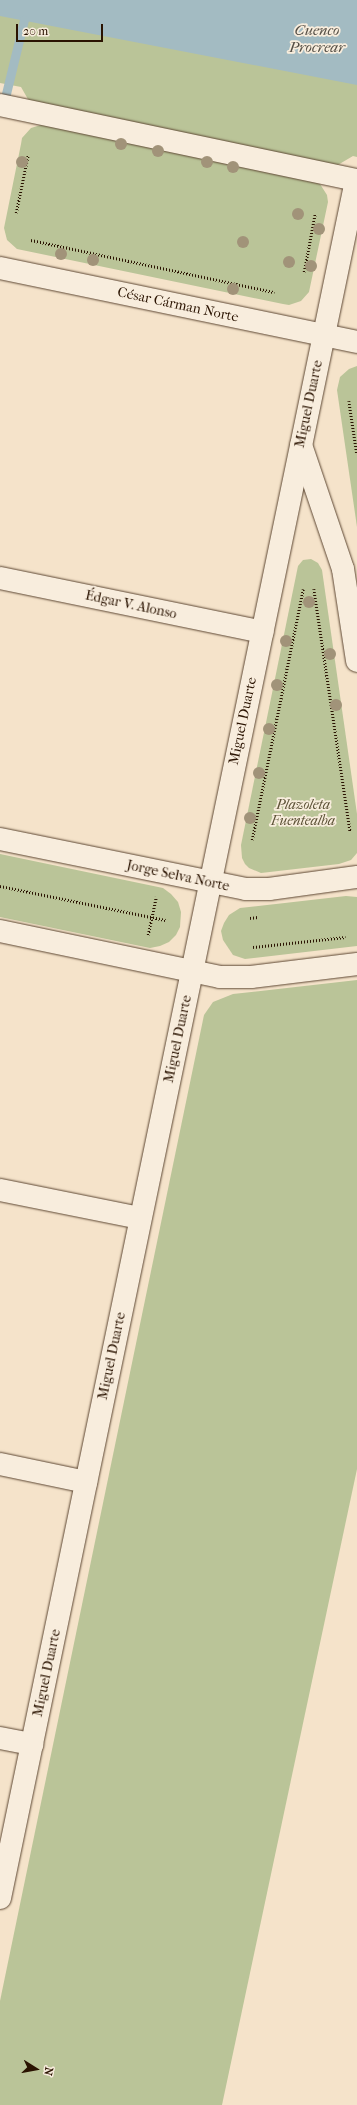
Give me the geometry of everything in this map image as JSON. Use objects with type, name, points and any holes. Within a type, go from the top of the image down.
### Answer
[{"type":"street","points":[[1,112],[356,180]]},
{"type":"street","name":"Miguel Duarte","points":[[0,1898],[356,180]]},
{"type":"street","name":"César Cárman Norte","points":[[0,268],[357,342]]},
{"type":"street","points":[[301,445],[343,569],[357,661]]},
{"type":"street","name":"Édgar V. Alonso","points":[[0,578],[262,632]]},
{"type":"street","name":"Jorge Selva Norte","points":[[0,839],[241,889],[258,890],[357,878]]},
{"type":"street","points":[[0,931],[220,977],[242,977],[357,964]]},
{"type":"street","points":[[0,1190],[140,1218]]},
{"type":"street","points":[[0,1464],[86,1482]]},
{"type":"street","points":[[0,1738],[32,1744]]},
{"type":"path","points":[[16,214],[28,155]]},
{"type":"path","points":[[304,272],[315,214]]},
{"type":"path","points":[[31,240],[274,292]]},
{"type":"path","points":[[349,401],[357,454]]},
{"type":"path","points":[[252,840],[303,589]]},
{"type":"path","points":[[314,589],[350,831]]},
{"type":"path","points":[[0,886],[166,920]]},
{"type":"path","points":[[147,940],[156,894]]},
{"type":"path","points":[[253,947],[345,937]]},
{"type":"green space","points":[[0,0],[357,0],[357,157],[353,156],[336,166],[29,101],[21,87],[0,83]]},
{"type":"green space","points":[[44,124],[314,181],[320,184],[327,195],[328,202],[309,292],[301,301],[289,305],[17,249],[7,240],[4,228],[22,138],[31,128]]},
{"type":"green space","points":[[357,366],[357,527],[337,390],[340,377],[349,369]]},
{"type":"green space","name":"Plazoleta Fuentealba","points":[[311,559],[318,563],[322,570],[357,814],[357,853],[351,860],[339,864],[261,873],[249,868],[245,864],[242,858],[241,845],[298,566],[303,560]]},
{"type":"green space","points":[[0,854],[163,888],[178,902],[181,912],[180,927],[176,935],[169,942],[150,948],[0,917]]},
{"type":"green space","points":[[346,896],[357,897],[357,946],[245,959],[233,955],[223,940],[221,931],[224,923],[229,915],[240,908]]},
{"type":"green space","points":[[357,980],[357,1469],[222,2105],[0,2105],[0,2001],[204,1015],[213,1002],[233,994]]},
{"type":"water","name":"Cuenco Procrear","points":[[0,0],[357,0],[357,85],[0,16]]},
{"type":"waterway","points":[[3,106],[24,20]]}]
